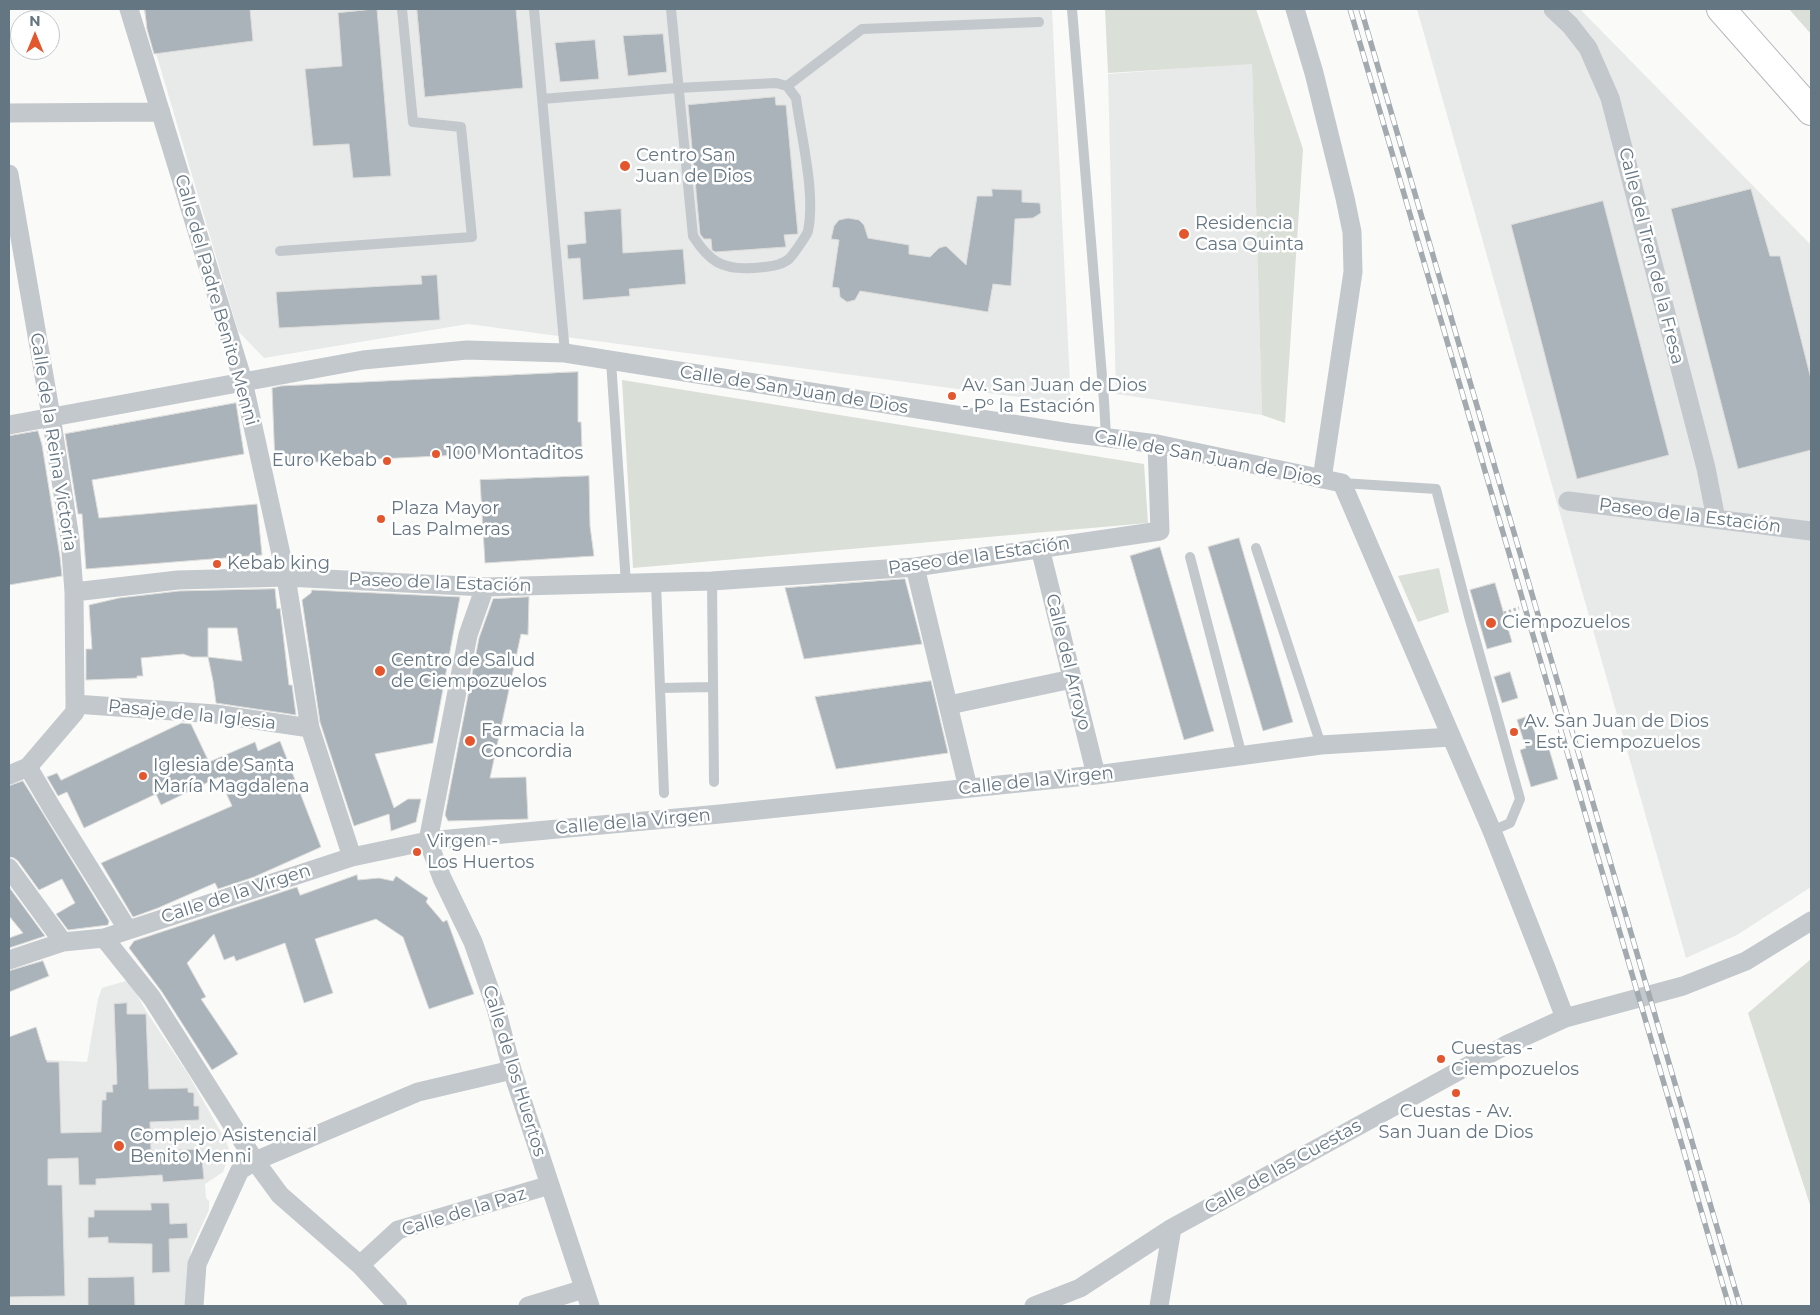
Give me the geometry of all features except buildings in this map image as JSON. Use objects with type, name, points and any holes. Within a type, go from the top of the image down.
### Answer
[{"type":"main road","points":[[1721,9],[1811,111]]},
{"type":"street","name":"Calle del Padre Benito Menni","points":[[130,9],[243,381],[286,577],[310,728],[352,856]]},
{"type":"street","points":[[1295,9],[1314,74],[1352,232],[1353,272],[1334,412],[1322,479]]},
{"type":"street","name":"Calle del Tren de la Fresa","points":[[1553,9],[1570,25],[1588,48],[1610,98],[1706,468],[1716,519]]},
{"type":"street","points":[[9,113],[161,112]]},
{"type":"street","name":"Calle de la Reina Victoria","points":[[9,174],[51,416],[70,539],[74,592],[75,708]]},
{"type":"street","name":"Calle de San Juan de Dios","points":[[9,426],[51,416],[363,360],[467,350],[565,353],[1157,444],[1342,483],[1492,831],[1565,1018]]},
{"type":"street","name":"Paseo de la Estación","points":[[74,592],[178,580],[286,577],[485,587],[712,581],[915,567],[1160,531],[1157,444]]},
{"type":"street","name":"Paseo de la Estación","points":[[1568,501],[1811,531]]},
{"type":"street","name":"Calle del Arroyo","points":[[1040,548],[1096,775]]},
{"type":"street","points":[[915,567],[968,788]]},
{"type":"street","points":[[428,840],[468,635],[485,587]]},
{"type":"street","points":[[949,706],[1072,679]]},
{"type":"street","points":[[9,775],[28,767],[75,708]]},
{"type":"street","name":"Pasaje de la Iglesia","points":[[75,708],[216,714],[310,728]]},
{"type":"street","name":"Calle de la Virgen","points":[[9,960],[63,942],[104,938],[352,856],[428,840],[720,814],[1096,775],[1321,746],[1451,737]]},
{"type":"street","points":[[28,767],[128,930]]},
{"type":"street","name":"Calle de los Huertos","points":[[428,840],[442,878],[473,942],[496,1008],[512,1070],[587,1298]]},
{"type":"street","points":[[9,868],[63,942]]},
{"type":"street","name":"Calle de las Cuestas","points":[[1034,1306],[1080,1288],[1172,1228],[1498,1050],[1565,1018],[1683,986],[1746,961],[1811,921]]},
{"type":"street","points":[[104,938],[152,998],[255,1161],[280,1194],[360,1265],[398,1306]]},
{"type":"street","points":[[194,1306],[197,1264],[240,1170],[255,1161],[418,1092],[512,1070]]},
{"type":"street","name":"Calle de la Paz","points":[[360,1265],[398,1230],[550,1185]]},
{"type":"street","points":[[1158,1306],[1172,1228]]},
{"type":"street","points":[[528,1306],[587,1298]]},
{"type":"lane","points":[[280,251],[472,237],[461,127],[414,122],[402,9]]},
{"type":"lane","points":[[534,9],[565,353]]},
{"type":"lane","points":[[542,99],[677,88],[776,84],[787,86],[796,98],[810,194],[808,232],[789,259],[773,266],[743,269],[716,263],[703,252],[693,236],[677,88],[671,9]]},
{"type":"lane","points":[[1072,9],[1106,437]]},
{"type":"lane","points":[[787,86],[862,29],[1039,22]]},
{"type":"lane","points":[[611,361],[626,584]]},
{"type":"lane","name":"Calle de San Juan de Dios","points":[[1342,483],[1436,489],[1470,623],[1520,799],[1510,823],[1492,831]]},
{"type":"lane","points":[[1256,548],[1321,746]]},
{"type":"lane","points":[[1190,557],[1242,756]]},
{"type":"lane","points":[[712,581],[714,782]]},
{"type":"lane","points":[[656,583],[664,793]]},
{"type":"lane","points":[[660,688],[713,687]]},
{"type":"path","points":[[1504,613],[1520,608]]},
{"type":"shaded area","name":"Centro San Juan de Dios","points":[[143,9],[1052,9],[1071,404],[468,324],[264,358],[238,331]]},
{"type":"shaded area","points":[[1105,9],[1256,9],[1303,149],[1285,423],[1262,415],[1252,64],[1108,73]]},
{"type":"shaded area","points":[[1417,9],[1580,9],[1811,245],[1811,887],[1737,935],[1686,958]]},
{"type":"shaded area","points":[[1789,9],[1811,9],[1811,34]]},
{"type":"shaded area","name":"Residencia Casa Quinta","points":[[1252,63],[1262,415],[1116,394],[1108,74]]},
{"type":"shaded area","points":[[622,380],[1144,464],[1148,523],[633,568]]},
{"type":"shaded area","points":[[1439,568],[1449,612],[1418,622],[1398,576]]},
{"type":"shaded area","points":[[1811,959],[1811,1208],[1748,1013]]},
{"type":"shaded area","name":"Complejo Asistencial Benito Menni","points":[[129,980],[146,1011],[188,1074],[226,1141],[230,1152],[223,1172],[205,1184],[209,1210],[191,1249],[186,1306],[9,1306],[9,1058],[87,1062],[98,999],[102,988]]},
{"type":"railway","points":[[1350,9],[1729,1306]]},
{"type":"railway","points":[[1361,9],[1740,1306]]},
{"type":"place","name":"Centro San Juan de Dios","points":[[625,166]]},
{"type":"place","name":"Residencia Casa Quinta","points":[[1184,234]]},
{"type":"place","name":"Av. San Juan de Dios - Pº la Estación","points":[[952,396]]},
{"type":"place","name":"100 Montaditos","points":[[436,454]]},
{"type":"place","name":"Euro Kebab","points":[[387,461]]},
{"type":"place","name":"Plaza Mayor Las Palmeras","points":[[381,519]]},
{"type":"place","name":"Kebab king","points":[[217,564]]},
{"type":"place","name":"Ciempozuelos","points":[[1491,623]]},
{"type":"place","name":"Centro de Salud de Ciempozuelos","points":[[380,671]]},
{"type":"place","name":"Av. San Juan de Dios - Est. Ciempozuelos","points":[[1514,732]]},
{"type":"place","name":"Farmacia la Concordia","points":[[470,741]]},
{"type":"place","name":"Iglesia de Santa María Magdalena","points":[[143,776]]},
{"type":"place","name":"Virgen - Los Huertos","points":[[417,852]]},
{"type":"place","name":"Cuestas - Ciempozuelos","points":[[1441,1059]]},
{"type":"place","name":"Cuestas - Av. San Juan de Dios","points":[[1456,1093]]},
{"type":"place","name":"Complejo Asistencial Benito Menni","points":[[119,1146]]}]
